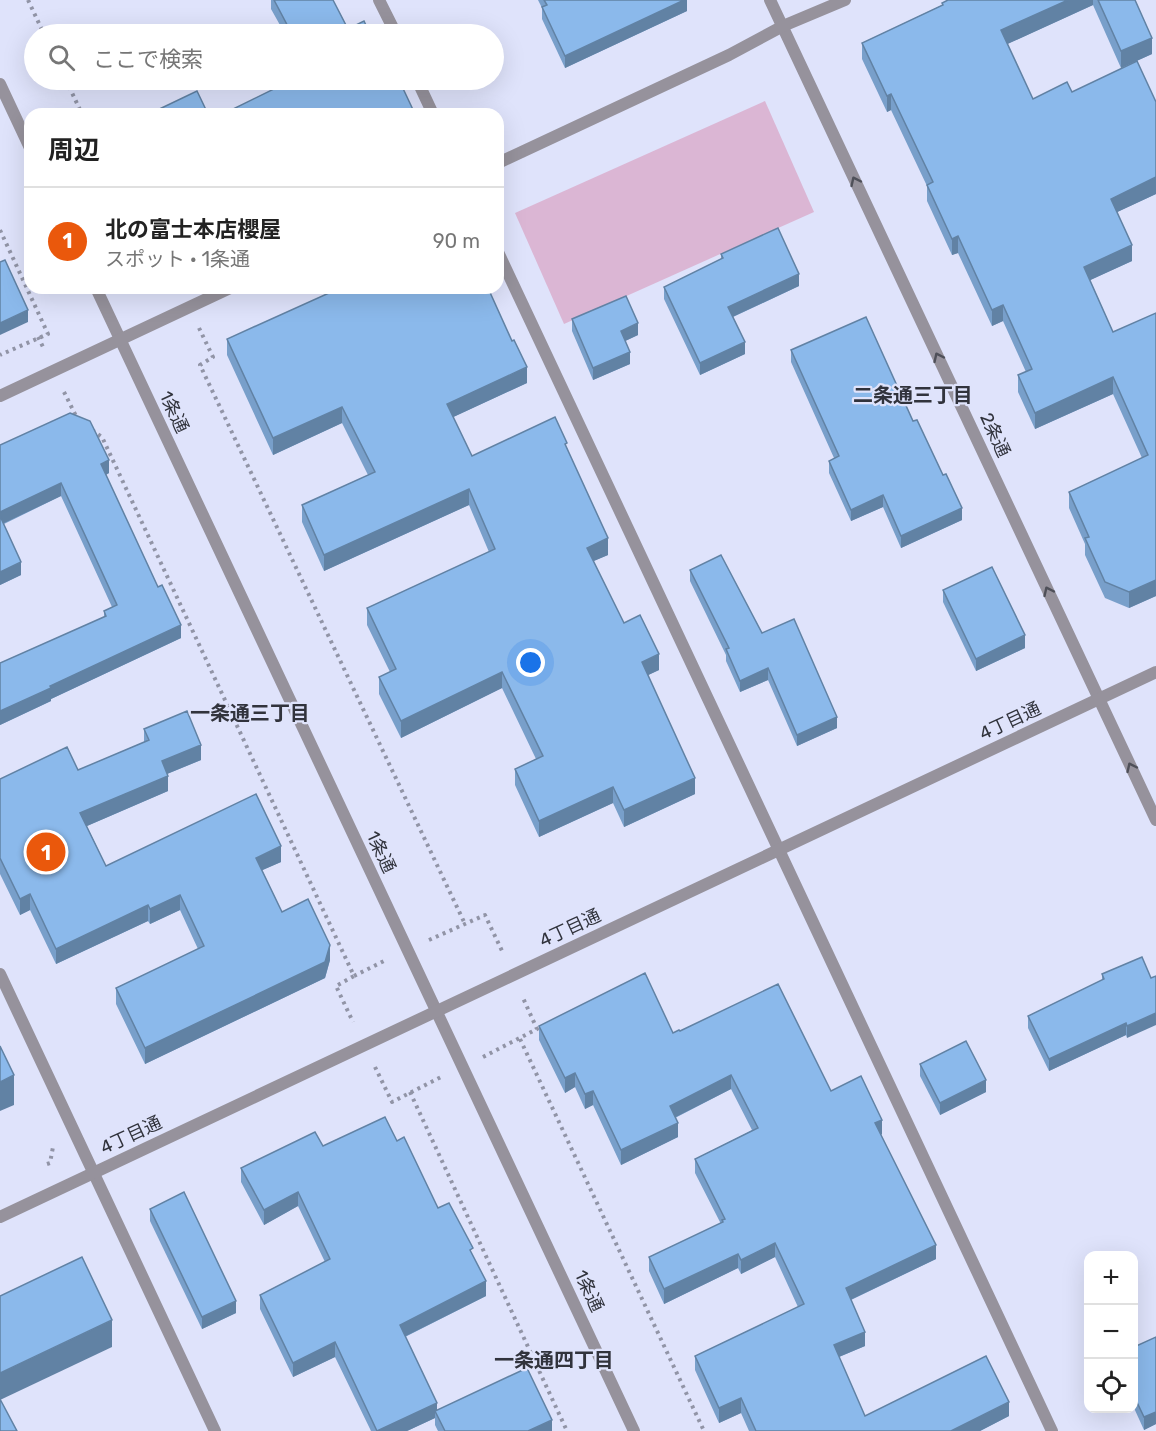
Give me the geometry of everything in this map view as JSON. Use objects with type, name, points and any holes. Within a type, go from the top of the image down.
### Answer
[{"type":"street","points":[[379,0],[391,24]]},
{"type":"street","name":"2条通","points":[[770,0],[1156,820]]},
{"type":"street","points":[[504,160],[729,55],[783,26],[845,0]]},
{"type":"street","points":[[0,84],[24,135]]},
{"type":"street","points":[[422,90],[430,108]]},
{"type":"street","points":[[504,265],[1052,1431]]},
{"type":"street","name":"1条通","points":[[99,294],[634,1431]]},
{"type":"street","points":[[0,396],[217,294]]},
{"type":"street","name":"4丁目通","points":[[0,1217],[1156,672]]},
{"type":"street","points":[[0,974],[215,1431]]},
{"type":"path","points":[[28,0],[39,24]]},
{"type":"path","points":[[71,90],[79,108]]},
{"type":"path","points":[[0,230],[24,282]]},
{"type":"path","points":[[0,355],[48,334],[30,294]]},
{"type":"path","points":[[213,357],[200,365],[465,924],[485,915]]},
{"type":"path","points":[[76,417],[102,437],[354,976],[336,986]]},
{"type":"path","points":[[537,1029],[520,1039],[704,1431]]},
{"type":"path","points":[[392,1102],[410,1092],[567,1431]]},
{"type":"path","points":[[40,1167],[50,1163],[55,1139]]},
{"type":"shaded area","points":[[765,101],[814,212],[564,324],[515,213]]},
{"type":"building","points":[[274,0],[333,0],[345,24],[287,24]]},
{"type":"building","points":[[544,0],[684,0],[565,56],[542,7],[547,5]]},
{"type":"building","points":[[948,0],[1068,0],[1001,30],[1033,99],[1067,82],[1072,92],[1137,61],[1156,102],[1156,177],[1111,199],[1132,245],[1084,267],[1113,332],[1156,313],[1156,580],[1129,592],[1105,582],[1085,538],[1089,537],[1069,492],[1148,455],[1113,377],[1035,413],[1018,375],[1032,369],[1003,305],[992,310],[958,236],[952,239],[927,185],[933,182],[891,94],[887,96],[862,43],[943,5],[942,3]]},
{"type":"building","points":[[1098,0],[1135,0],[1152,38],[1121,51]]},
{"type":"building","points":[[272,90],[404,90],[412,108],[235,108]]},
{"type":"building","points":[[197,91],[205,108],[162,108]]},
{"type":"building","points":[[778,228],[799,274],[728,307],[745,342],[700,363],[664,287],[723,258],[721,254]]},
{"type":"building","points":[[5,260],[28,310],[0,323],[0,262]]},
{"type":"building","points":[[327,294],[491,294],[512,341],[514,340],[527,367],[447,404],[472,456],[555,417],[608,538],[587,548],[624,623],[640,615],[659,654],[642,662],[695,778],[624,810],[613,787],[539,821],[515,769],[543,756],[502,672],[401,721],[379,677],[396,669],[367,608],[495,549],[469,489],[324,555],[302,505],[375,472],[342,407],[273,438],[227,339]]},
{"type":"building","points":[[626,296],[638,323],[621,331],[630,352],[593,368],[572,319]]},
{"type":"building","points":[[866,317],[913,421],[917,420],[943,475],[946,474],[962,508],[901,536],[883,495],[851,510],[829,461],[839,456],[791,350]]},
{"type":"building","points":[[70,413],[90,421],[109,460],[101,464],[158,587],[162,585],[181,625],[0,711],[0,663],[106,616],[104,611],[117,605],[61,483],[0,512],[0,445]]},
{"type":"building","points":[[0,516],[21,562],[0,572]]},
{"type":"building","points":[[721,555],[762,633],[794,619],[837,717],[797,735],[768,668],[740,681],[726,649],[729,648],[690,570]]},
{"type":"building","points":[[992,567],[1025,635],[976,659],[943,590]]},
{"type":"building","points":[[187,711],[201,745],[162,761],[168,776],[80,813],[106,866],[256,794],[281,846],[256,858],[282,912],[308,899],[330,945],[325,962],[145,1048],[116,988],[204,946],[180,895],[150,909],[148,905],[56,949],[30,894],[20,899],[0,858],[0,779],[67,747],[78,770],[149,740],[144,729]]},
{"type":"building","points":[[1142,957],[1151,978],[1156,976],[1156,1013],[1127,1026],[1126,1023],[1049,1059],[1028,1016],[1104,979],[1102,974]]},
{"type":"building","points":[[645,973],[673,1033],[778,984],[831,1091],[861,1076],[882,1120],[875,1123],[936,1245],[846,1288],[865,1332],[834,1345],[865,1416],[986,1356],[1009,1402],[951,1431],[756,1431],[741,1398],[719,1408],[695,1356],[804,1304],[775,1243],[741,1260],[738,1254],[664,1289],[649,1257],[723,1222],[722,1220],[725,1219],[695,1159],[758,1128],[731,1075],[670,1106],[678,1123],[621,1150],[593,1091],[585,1094],[575,1073],[565,1078],[539,1026]]},
{"type":"building","points":[[966,1041],[986,1080],[940,1103],[920,1064]]},
{"type":"building","points":[[0,1046],[14,1075],[0,1082]]},
{"type":"building","points":[[385,1117],[397,1141],[404,1137],[438,1208],[449,1203],[473,1248],[470,1250],[486,1281],[400,1325],[437,1403],[377,1431],[335,1342],[293,1363],[260,1295],[330,1259],[298,1192],[264,1210],[241,1168],[315,1132],[323,1146]]},
{"type":"building","points":[[184,1192],[236,1301],[202,1317],[150,1209]]},
{"type":"building","points":[[82,1257],[112,1320],[0,1373],[0,1296]]},
{"type":"building","points":[[1156,1337],[1156,1412],[1144,1417],[1138,1404],[1138,1345]]},
{"type":"building","points":[[527,1368],[552,1420],[528,1431],[445,1431],[435,1411]]},
{"type":"building","points":[[0,1399],[17,1431],[0,1431]]},
{"type":"place","name":"北の富士本店櫻屋","points":[[46,852]]},
{"type":"district","name":"二条通三丁目","points":[[913,395]]},
{"type":"district","name":"一条通三丁目","points":[[250,713]]},
{"type":"district","name":"一条通四丁目","points":[[554,1360]]}]
